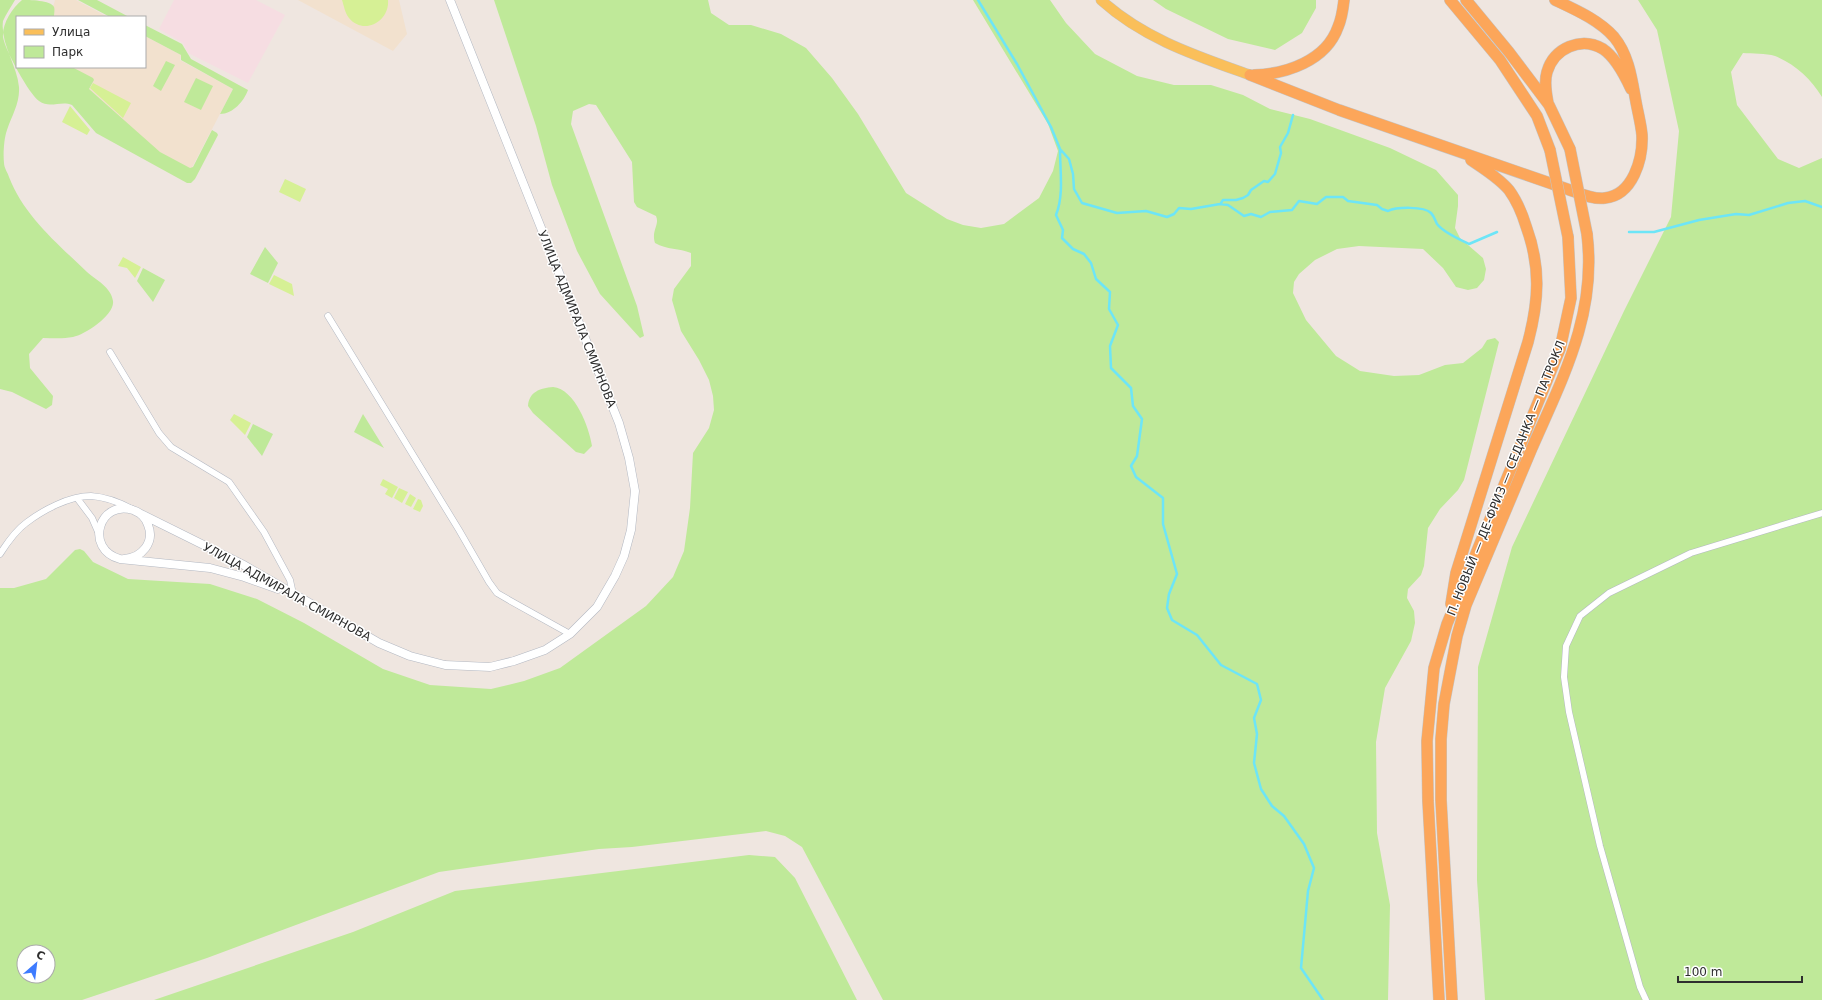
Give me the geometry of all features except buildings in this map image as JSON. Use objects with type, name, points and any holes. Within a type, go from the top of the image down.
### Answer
[{"type":"highway","points":[[1250,75],[1270,74],[1291,69],[1313,59],[1332,39],[1338,28],[1344,0]]},
{"type":"highway","name":"П. НОВЫЙ — ДЕ-ФРИЗ — СЕДАНКА — ПАТРОКЛ","points":[[1440,1000],[1428,809],[1427,741],[1434,668],[1448,624],[1560,349],[1572,298],[1568,237],[1550,150],[1537,116],[1500,60],[1450,0]]},
{"type":"highway","name":"П. НОВЫЙ — ДЕ-ФРИЗ — СЕДАНКА — ПАТРОКЛ","points":[[1452,1000],[1441,800],[1441,739],[1444,704],[1457,636],[1466,605],[1573,353],[1586,304],[1589,266],[1587,234],[1570,149],[1549,105],[1509,52],[1466,0]]},
{"type":"highway","points":[[1250,75],[1339,110],[1594,198],[1605,198],[1616,195],[1624,188],[1636,171],[1640,157],[1642,137],[1632,73],[1622,48],[1604,27],[1589,17],[1556,0]]},
{"type":"highway","points":[[1549,105],[1545,84],[1546,73],[1550,63],[1561,51],[1570,46],[1583,43],[1594,45],[1604,50],[1612,58],[1627,80],[1636,103]]},
{"type":"highway","points":[[1448,624],[1456,573],[1528,342],[1537,305],[1537,270],[1534,246],[1516,200],[1508,189],[1492,175],[1459,152]]},
{"type":"main road","points":[[1101,0],[1113,11],[1136,27],[1162,42],[1250,75]]},
{"type":"street","name":"УЛИЦА АДМИРАЛА СМИРНОВА","points":[[0,554],[17,531],[25,523],[58,505],[77,498],[90,496],[110,499],[242,564],[379,643],[410,656],[445,665],[490,667],[514,661],[545,650],[570,634],[597,607],[615,576],[624,556],[631,530],[635,491],[629,458],[619,423],[450,0]]},
{"type":"street","points":[[328,316],[497,593],[570,634]]},
{"type":"street","points":[[110,352],[159,433],[171,447],[229,482],[264,532],[290,580],[293,594]]},
{"type":"street","points":[[77,498],[92,518],[106,552],[114,557],[210,568],[244,577],[293,594]]},
{"type":"street","points":[[99,534],[102,522],[112,512],[121,509],[135,511],[147,522],[150,531],[149,540],[146,547],[141,554],[133,558],[124,559]]},
{"type":"street","points":[[1646,1000],[1640,987],[1600,846],[1569,712],[1564,677],[1566,646],[1580,616],[1609,593],[1690,553],[1822,513]]},
{"type":"shaded area","points":[[55,0],[76,0],[106,16],[50,16]]},
{"type":"shaded area","points":[[174,0],[256,0],[285,15],[248,83],[188,53],[183,43],[159,29]]},
{"type":"shaded area","points":[[298,0],[399,0],[407,34],[393,51]]},
{"type":"shaded area","points":[[146,37],[181,55],[180,60],[233,89],[186,179],[59,68],[146,68]]},
{"type":"green space","points":[[0,0],[15,0],[3,21],[3,29],[6,46],[18,79],[19,87],[17,104],[5,137],[5,169],[15,191],[33,217],[65,251],[87,272],[103,284],[112,296],[113,301],[109,312],[98,324],[73,337],[43,338],[29,354],[30,368],[53,396],[52,405],[46,409],[12,392],[0,389]]},
{"type":"green space","points":[[22,0],[49,3],[54,8],[54,16],[16,16],[16,67],[8,52],[3,37],[4,27],[8,17]]},
{"type":"green space","points":[[78,0],[97,0],[127,16],[108,16]]},
{"type":"green space","points":[[342,0],[388,0],[388,8],[385,14],[375,24],[362,26],[349,18]]},
{"type":"green space","points":[[494,0],[708,0],[711,13],[729,25],[751,25],[781,34],[806,48],[832,78],[858,114],[906,193],[947,219],[963,225],[981,228],[1004,224],[1039,198],[1053,171],[1058,151],[1048,124],[973,0],[1050,0],[1066,23],[1095,54],[1137,76],[1174,85],[1211,85],[1243,95],[1270,109],[1310,119],[1390,148],[1436,170],[1458,195],[1455,228],[1460,238],[1483,258],[1486,269],[1484,280],[1477,288],[1468,290],[1456,287],[1443,268],[1423,249],[1359,246],[1337,249],[1315,260],[1299,274],[1294,282],[1293,293],[1306,320],[1336,356],[1360,371],[1394,376],[1419,375],[1445,365],[1463,363],[1482,348],[1487,340],[1495,338],[1499,342],[1464,480],[1458,490],[1440,509],[1428,528],[1424,566],[1421,575],[1408,589],[1407,598],[1414,611],[1415,623],[1411,641],[1385,688],[1376,742],[1377,833],[1390,905],[1388,1000],[883,1000],[802,847],[785,836],[766,831],[632,847],[599,849],[439,872],[207,958],[82,1000],[0,1000],[0,588],[14,588],[46,579],[75,550],[80,549],[84,551],[93,562],[128,579],[210,584],[257,599],[304,623],[383,669],[430,685],[491,689],[524,681],[560,668],[646,606],[673,577],[684,551],[690,508],[693,453],[709,428],[714,410],[713,396],[709,380],[699,360],[681,331],[672,300],[674,289],[691,266],[691,253],[664,247],[655,243],[654,235],[657,222],[656,216],[637,207],[634,202],[632,162],[596,105],[589,104],[573,111],[571,124],[637,306],[644,336],[640,338],[600,294],[577,251],[552,185],[536,126]]},
{"type":"green space","points":[[1153,0],[1316,0],[1316,8],[1302,33],[1275,50],[1228,39],[1166,9]]},
{"type":"green space","points":[[1638,0],[1822,0],[1822,97],[1808,78],[1789,63],[1775,56],[1743,53],[1731,72],[1737,105],[1778,159],[1799,168],[1822,158],[1822,1000],[1485,1000],[1477,880],[1478,667],[1512,547],[1624,311],[1671,217],[1679,131],[1657,30]]},
{"type":"green space","points":[[146,26],[182,44],[191,59],[248,90],[244,98],[234,109],[220,114],[233,89],[181,60],[181,55],[146,37]]},
{"type":"green space","points":[[166,61],[175,65],[161,91],[153,86]]},
{"type":"green space","points":[[16,68],[74,68],[93,78],[94,80],[89,89],[160,152],[190,168],[193,167],[212,130],[218,135],[195,179],[191,183],[187,183],[96,133],[72,105],[64,103],[47,104],[39,101],[29,90]]},
{"type":"green space","points":[[196,78],[213,86],[201,110],[184,102]]},
{"type":"green space","points":[[93,83],[131,103],[123,118],[90,88]]},
{"type":"green space","points":[[70,106],[90,130],[87,135],[62,122]]},
{"type":"green space","points":[[285,179],[306,189],[300,202],[279,192]]},
{"type":"green space","points":[[265,247],[278,263],[268,283],[250,274]]},
{"type":"green space","points":[[123,257],[141,267],[135,278],[127,268],[118,266]]},
{"type":"green space","points":[[143,268],[165,280],[153,302],[137,281]]},
{"type":"green space","points":[[274,275],[292,284],[294,296],[269,284]]},
{"type":"green space","points":[[553,387],[561,389],[568,394],[580,410],[588,429],[592,446],[584,454],[576,452],[533,413],[528,406],[530,397],[533,394],[544,388]]},
{"type":"green space","points":[[234,414],[251,423],[245,435],[230,420]]},
{"type":"green space","points":[[363,414],[384,448],[354,432]]},
{"type":"green space","points":[[253,424],[273,434],[262,456],[247,437]]},
{"type":"green space","points":[[383,479],[398,487],[392,498],[385,494],[388,489],[380,485]]},
{"type":"green space","points":[[399,488],[408,492],[402,503],[394,498]]},
{"type":"green space","points":[[410,494],[416,498],[411,507],[405,504]]},
{"type":"green space","points":[[418,499],[421,500],[423,506],[420,512],[413,509]]},
{"type":"green space","points":[[749,855],[775,857],[795,878],[857,1000],[154,1000],[353,932],[455,891]]},
{"type":"waterway","points":[[978,0],[1017,64],[1051,127],[1060,149],[1069,159],[1073,174],[1074,189],[1082,203],[1117,213],[1146,211],[1167,217],[1174,214],[1179,208],[1191,209],[1220,204],[1228,205],[1244,216],[1251,214],[1261,217],[1270,212],[1292,210],[1299,201],[1317,204],[1326,197],[1343,197],[1348,201],[1377,205],[1388,211],[1410,208],[1422,209],[1431,213],[1437,224],[1452,236],[1469,244],[1497,232]]},
{"type":"waterway","points":[[1221,203],[1223,200],[1236,200],[1243,198],[1264,181],[1268,182],[1275,174],[1281,153],[1280,147],[1288,133],[1293,115]]},
{"type":"waterway","points":[[1060,149],[1061,191],[1056,215],[1063,230],[1062,238],[1073,249],[1084,254],[1091,263],[1096,279],[1110,292],[1109,309],[1118,325],[1110,346],[1111,368],[1131,388],[1133,406],[1142,419],[1137,456],[1131,466],[1136,477],[1163,498],[1163,524],[1177,574],[1169,594],[1167,608],[1172,620],[1197,635],[1221,665],[1257,684],[1261,700],[1254,718],[1257,734],[1254,763],[1261,789],[1272,806],[1284,816],[1304,844],[1314,868],[1308,891],[1301,968],[1323,1000]]},
{"type":"waterway","points":[[1629,232],[1654,232],[1699,220],[1736,214],[1749,215],[1788,203],[1805,201],[1822,207]]}]
